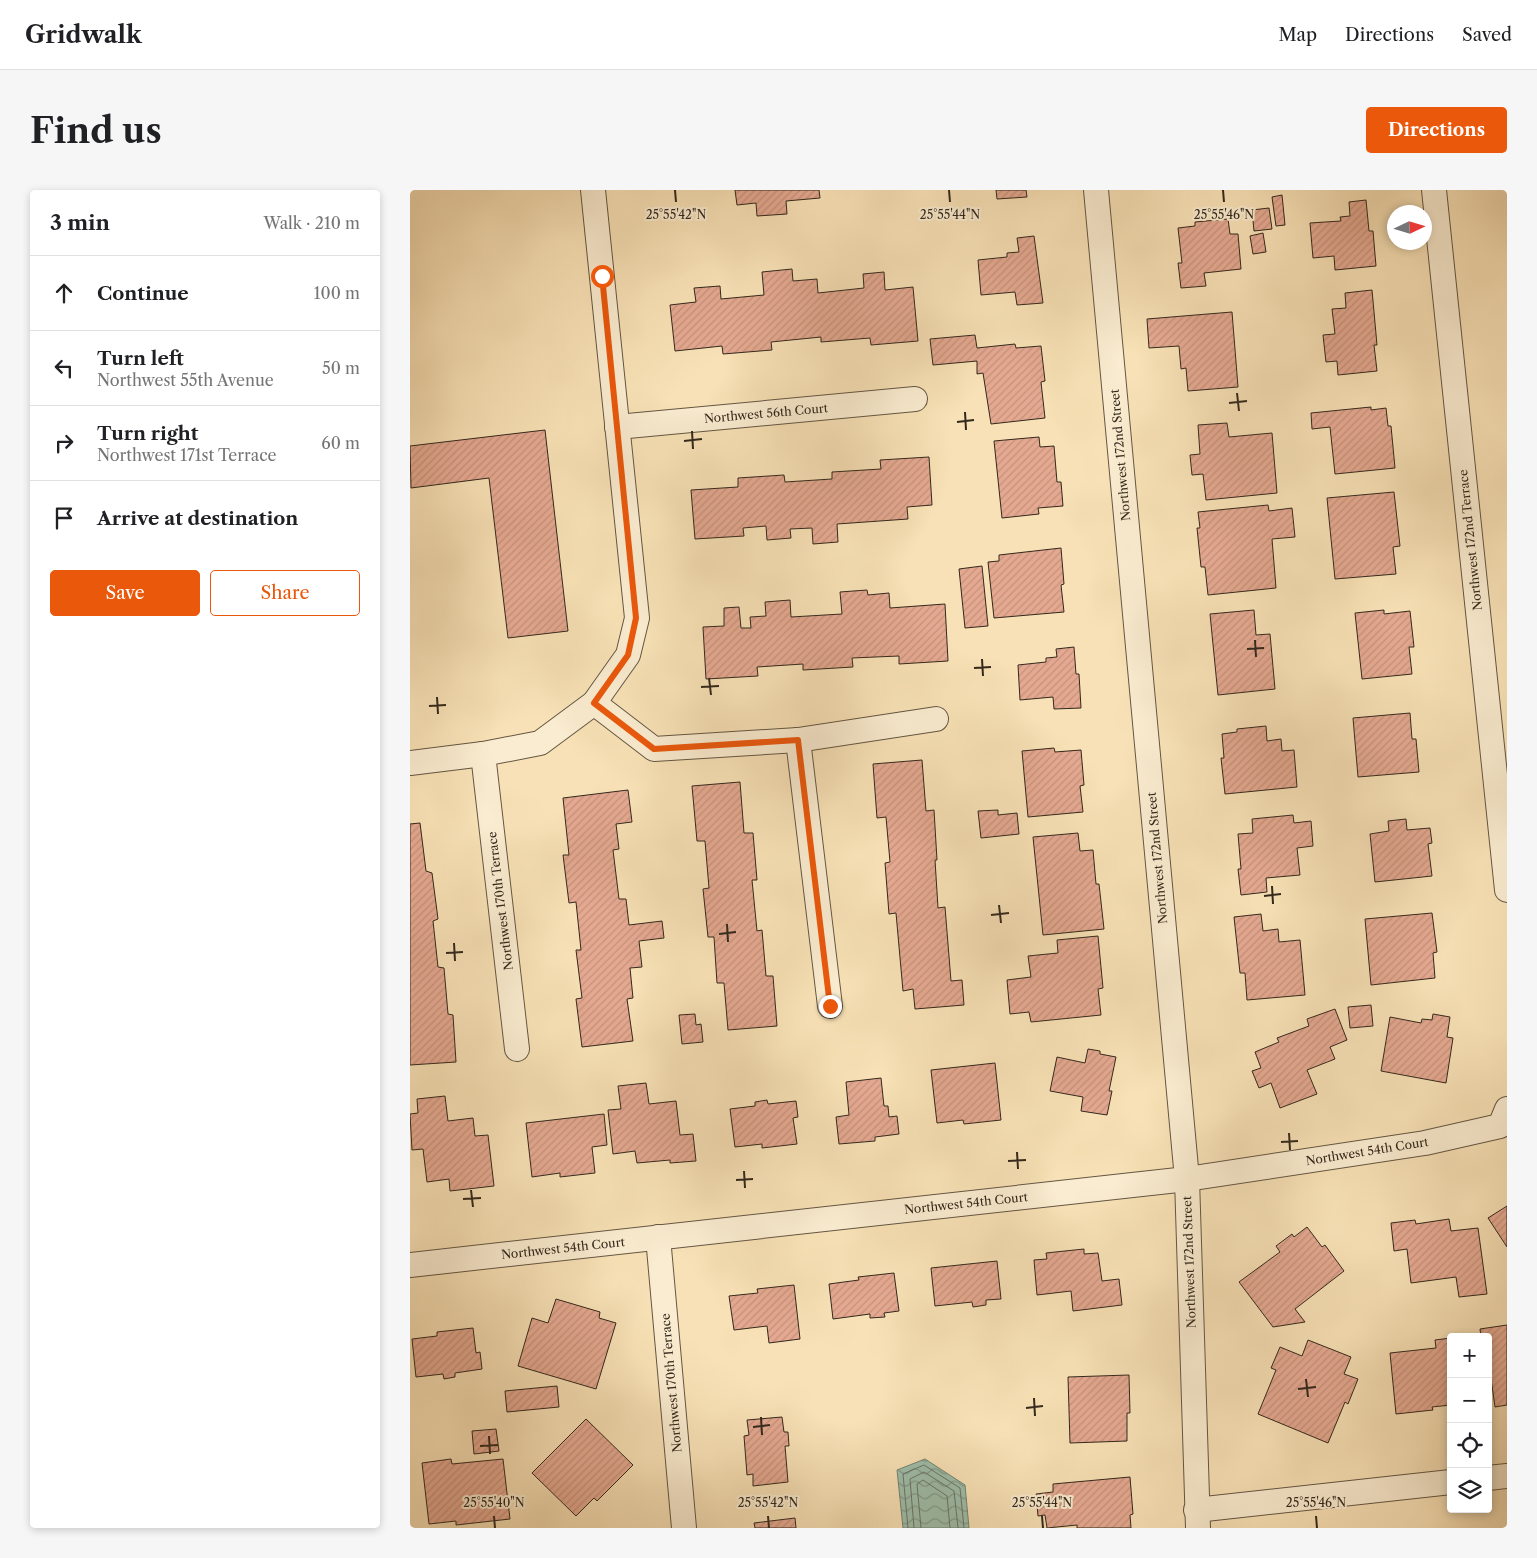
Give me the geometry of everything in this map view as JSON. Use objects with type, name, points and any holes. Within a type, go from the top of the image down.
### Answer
[{"type":"street","points":[[410,763],[483,754],[540,743],[594,703],[628,655],[636,618],[593,190]]},
{"type":"street","name":"Northwest 172nd Street","points":[[1096,190],[1187,1178],[1197,1519]]},
{"type":"street","name":"Northwest 172nd Terrace","points":[[1434,190],[1507,890]]},
{"type":"street","name":"Northwest 56th Court","points":[[617,427],[915,399]]},
{"type":"street","points":[[594,703],[654,749],[798,740],[936,719]]},
{"type":"street","points":[[798,740],[830,1006]]},
{"type":"street","name":"Northwest 170th Terrace","points":[[483,754],[517,1049]]},
{"type":"street","name":"Northwest 54th Court","points":[[410,1265],[1187,1178],[1425,1143],[1500,1126],[1507,1109]]},
{"type":"street","name":"Northwest 170th Terrace","points":[[658,1237],[684,1528]]},
{"type":"street","points":[[1492,1478],[1507,1476]]},
{"type":"street","points":[[1197,1519],[1447,1483]]},
{"type":"water","points":[[925,1459],[965,1485],[969,1528],[903,1528],[897,1470]]},
{"type":"building","points":[[735,190],[819,190],[820,198],[786,201],[787,214],[757,216],[756,203],[737,205]]},
{"type":"building","points":[[996,190],[1026,190],[1027,197],[997,199]]},
{"type":"building","points":[[1282,195],[1285,225],[1276,226],[1272,197]]},
{"type":"building","points":[[1366,200],[1369,231],[1373,231],[1376,266],[1335,270],[1334,256],[1313,258],[1310,223],[1341,221],[1340,217],[1350,216],[1349,202]]},
{"type":"building","points":[[1269,208],[1272,229],[1254,231],[1252,210]]},
{"type":"building","points":[[1228,219],[1230,234],[1238,234],[1241,269],[1204,273],[1206,286],[1181,288],[1178,263],[1182,263],[1178,228],[1195,226],[1195,222]]},
{"type":"building","points":[[1263,233],[1266,252],[1253,254],[1250,236]]},
{"type":"building","points":[[1034,236],[1043,303],[1017,305],[1015,292],[981,295],[978,260],[1007,257],[1007,253],[1019,252],[1017,238]]},
{"type":"building","points":[[792,269],[793,281],[817,279],[818,293],[864,288],[863,274],[884,272],[885,290],[913,287],[918,341],[871,345],[870,338],[821,342],[821,337],[771,342],[772,350],[723,354],[722,346],[675,351],[670,305],[696,302],[694,288],[720,286],[721,299],[764,295],[762,272]]},
{"type":"building","points":[[1372,290],[1377,345],[1374,345],[1377,371],[1338,375],[1337,361],[1326,362],[1323,335],[1335,334],[1332,309],[1346,308],[1345,293]]},
{"type":"building","points":[[1232,312],[1238,387],[1188,391],[1186,368],[1181,369],[1179,346],[1149,348],[1147,319]]},
{"type":"building","points":[[975,335],[977,348],[1015,344],[1016,348],[1041,346],[1045,381],[1041,382],[1045,418],[991,424],[983,373],[977,374],[977,361],[933,365],[930,339]]},
{"type":"building","points":[[1371,407],[1371,410],[1386,408],[1388,426],[1391,426],[1395,468],[1335,474],[1330,427],[1312,429],[1311,413]]},
{"type":"building","points":[[1227,423],[1229,437],[1272,433],[1277,493],[1206,500],[1203,474],[1192,475],[1190,455],[1200,454],[1198,425]]},
{"type":"building","points":[[545,430],[568,631],[508,638],[489,478],[411,488],[410,446]]},
{"type":"building","points":[[1039,437],[1040,447],[1054,446],[1057,482],[1061,482],[1063,506],[1038,508],[1039,514],[1002,518],[994,441]]},
{"type":"building","points":[[929,457],[932,505],[907,507],[908,519],[837,524],[838,542],[813,544],[812,528],[790,529],[791,538],[767,540],[766,526],[743,528],[744,536],[695,539],[691,490],[738,487],[738,478],[784,475],[785,482],[832,479],[832,472],[881,469],[880,460]]},
{"type":"building","points":[[1394,492],[1400,546],[1393,547],[1396,574],[1335,579],[1327,498]]},
{"type":"building","points":[[1268,505],[1269,511],[1292,508],[1295,537],[1272,539],[1276,588],[1208,595],[1205,567],[1201,567],[1197,528],[1200,528],[1198,512]]},
{"type":"building","points":[[1061,548],[1064,584],[1061,585],[1064,612],[994,618],[988,562],[999,561],[999,555]]},
{"type":"building","points":[[982,566],[988,626],[965,628],[959,569]]},
{"type":"building","points":[[867,590],[868,595],[889,593],[890,608],[945,604],[948,661],[899,664],[899,656],[852,658],[853,667],[803,670],[803,664],[757,667],[758,676],[706,679],[703,627],[724,626],[724,608],[739,607],[741,628],[751,628],[750,617],[766,616],[765,602],[790,600],[791,617],[842,614],[840,592]]},
{"type":"building","points":[[1254,610],[1256,635],[1270,634],[1275,689],[1218,695],[1210,614]]},
{"type":"building","points":[[1384,610],[1384,614],[1410,611],[1414,647],[1409,647],[1412,674],[1362,679],[1355,613]]},
{"type":"building","points":[[1074,647],[1076,674],[1079,674],[1081,708],[1054,709],[1053,697],[1020,700],[1018,665],[1046,662],[1046,658],[1057,657],[1056,649]]},
{"type":"building","points":[[1410,713],[1412,739],[1416,739],[1419,772],[1358,777],[1353,718]]},
{"type":"building","points":[[1266,726],[1267,741],[1281,739],[1282,751],[1294,750],[1297,787],[1225,794],[1221,758],[1224,758],[1222,734],[1237,732],[1237,729]]},
{"type":"building","points":[[1054,748],[1055,752],[1081,750],[1084,785],[1080,786],[1083,812],[1028,817],[1022,751]]},
{"type":"building","points":[[922,760],[926,811],[934,810],[938,908],[945,907],[951,981],[962,980],[964,1005],[915,1009],[913,989],[903,991],[896,913],[889,914],[885,863],[890,862],[886,817],[877,818],[873,764]]},
{"type":"building","points":[[740,782],[744,833],[753,833],[757,880],[752,880],[757,931],[762,930],[766,976],[773,976],[777,1026],[728,1030],[724,983],[717,983],[714,937],[708,937],[703,889],[709,888],[705,841],[697,841],[692,786]]},
{"type":"building","points":[[628,790],[632,822],[616,824],[619,849],[613,850],[619,899],[626,899],[629,925],[662,921],[664,938],[639,941],[642,967],[630,968],[633,998],[627,999],[633,1041],[582,1047],[576,999],[582,998],[576,950],[581,950],[576,902],[569,903],[563,855],[569,855],[563,798]]},
{"type":"building","points":[[998,810],[998,815],[1017,813],[1019,834],[981,838],[978,811]]},
{"type":"building","points":[[1293,815],[1294,823],[1311,821],[1313,846],[1297,848],[1300,875],[1266,878],[1267,892],[1241,895],[1238,869],[1241,869],[1238,834],[1253,833],[1252,819]]},
{"type":"building","points":[[1406,819],[1407,830],[1430,828],[1432,843],[1428,844],[1432,876],[1375,882],[1370,834],[1389,831],[1388,821]]},
{"type":"building","points":[[420,823],[426,871],[432,873],[438,919],[433,921],[438,967],[444,968],[448,1014],[453,1015],[456,1062],[410,1065],[410,824]]},
{"type":"building","points":[[1078,833],[1080,851],[1093,850],[1096,884],[1099,884],[1104,929],[1043,935],[1033,837]]},
{"type":"building","points":[[1432,913],[1437,952],[1433,953],[1435,978],[1371,985],[1365,919]]},
{"type":"building","points":[[1261,914],[1263,931],[1278,929],[1279,942],[1300,940],[1305,995],[1247,1000],[1245,973],[1240,973],[1234,917]]},
{"type":"building","points":[[1098,936],[1103,988],[1098,989],[1101,1015],[1031,1022],[1029,1012],[1010,1014],[1007,980],[1031,977],[1028,956],[1058,953],[1057,940]]},
{"type":"building","points":[[1371,1005],[1373,1026],[1350,1028],[1348,1007]]},
{"type":"building","points":[[1335,1009],[1347,1040],[1330,1047],[1335,1059],[1307,1070],[1317,1094],[1280,1108],[1271,1083],[1259,1088],[1252,1071],[1261,1068],[1255,1052],[1279,1042],[1277,1038],[1309,1026],[1307,1019]]},
{"type":"building","points":[[695,1014],[696,1025],[701,1024],[703,1042],[682,1044],[679,1015]]},
{"type":"building","points":[[1433,1014],[1450,1017],[1447,1037],[1453,1038],[1446,1083],[1381,1071],[1390,1017],[1421,1023],[1422,1019],[1432,1020]]},
{"type":"building","points":[[1088,1049],[1100,1051],[1100,1054],[1116,1057],[1109,1091],[1112,1091],[1107,1115],[1081,1111],[1083,1097],[1050,1091],[1057,1057],[1085,1063]]},
{"type":"building","points":[[995,1063],[1001,1120],[964,1124],[963,1120],[937,1123],[931,1070]]},
{"type":"building","points":[[881,1078],[884,1106],[888,1106],[889,1117],[897,1116],[899,1134],[875,1137],[875,1141],[839,1144],[836,1117],[849,1115],[846,1082]]},
{"type":"building","points":[[646,1083],[649,1104],[676,1101],[680,1135],[693,1134],[696,1161],[670,1163],[670,1160],[637,1163],[635,1151],[613,1154],[608,1110],[621,1109],[618,1086]]},
{"type":"building","points":[[445,1096],[448,1121],[473,1118],[475,1136],[488,1135],[494,1186],[450,1191],[449,1179],[427,1182],[423,1149],[412,1150],[410,1114],[418,1113],[417,1099]]},
{"type":"building","points":[[767,1100],[768,1104],[796,1101],[798,1117],[793,1118],[797,1144],[762,1148],[762,1144],[735,1147],[730,1109],[755,1106],[755,1102]]},
{"type":"building","points":[[604,1114],[607,1145],[592,1147],[595,1173],[560,1177],[560,1173],[532,1177],[526,1123]]},
{"type":"building","points":[[1507,1206],[1507,1247],[1488,1218]]},
{"type":"building","points":[[1449,1219],[1451,1231],[1478,1228],[1487,1294],[1459,1297],[1456,1277],[1411,1283],[1407,1249],[1394,1251],[1391,1223],[1415,1220],[1416,1224]]},
{"type":"building","points":[[1307,1227],[1322,1247],[1325,1245],[1344,1271],[1295,1309],[1305,1322],[1273,1327],[1239,1282],[1280,1252],[1276,1246],[1292,1234],[1294,1237]]},
{"type":"building","points":[[1084,1249],[1084,1254],[1098,1253],[1102,1281],[1119,1279],[1122,1305],[1073,1311],[1071,1291],[1037,1295],[1034,1260],[1047,1259],[1046,1253]]},
{"type":"building","points":[[997,1261],[1001,1299],[986,1300],[986,1305],[973,1307],[972,1302],[935,1306],[931,1268]]},
{"type":"building","points":[[894,1273],[899,1311],[884,1313],[885,1317],[870,1318],[870,1314],[833,1319],[829,1284],[859,1280],[858,1277]]},
{"type":"building","points":[[794,1285],[800,1339],[769,1343],[767,1326],[734,1330],[729,1296],[758,1293],[757,1289]]},
{"type":"building","points":[[556,1299],[600,1312],[599,1318],[616,1323],[596,1389],[518,1366],[532,1318],[548,1323]]},
{"type":"building","points":[[1507,1325],[1507,1405],[1495,1407],[1492,1386],[1492,1333],[1480,1333],[1480,1329]]},
{"type":"building","points":[[473,1328],[476,1353],[480,1352],[482,1369],[455,1373],[455,1377],[444,1379],[443,1374],[416,1377],[412,1339],[437,1336],[437,1332]]},
{"type":"building","points":[[1447,1338],[1447,1405],[1432,1407],[1433,1410],[1396,1414],[1390,1353],[1436,1348],[1435,1340]]},
{"type":"building","points":[[1308,1340],[1351,1357],[1344,1374],[1358,1379],[1348,1404],[1345,1402],[1328,1443],[1258,1414],[1276,1370],[1271,1368],[1280,1347],[1302,1356]]},
{"type":"building","points":[[1129,1375],[1130,1413],[1127,1413],[1127,1441],[1070,1443],[1068,1377]]},
{"type":"building","points":[[557,1386],[559,1407],[507,1412],[505,1391]]},
{"type":"building","points":[[782,1417],[784,1432],[788,1432],[789,1446],[785,1446],[788,1482],[753,1486],[753,1474],[747,1475],[744,1436],[749,1435],[747,1420]]},
{"type":"building","points":[[586,1419],[633,1465],[597,1501],[594,1498],[576,1516],[532,1473]]},
{"type":"building","points":[[496,1429],[499,1451],[474,1454],[472,1431]]},
{"type":"building","points":[[451,1459],[452,1464],[503,1459],[510,1519],[456,1525],[456,1521],[429,1524],[422,1463]]},
{"type":"building","points":[[1130,1477],[1133,1514],[1130,1515],[1131,1528],[1077,1528],[1077,1525],[1047,1528],[1045,1515],[1038,1516],[1036,1494],[1053,1492],[1053,1484]]},
{"type":"building","points":[[795,1518],[796,1528],[755,1528],[754,1523]]},
{"type":"route","points":[[602,276],[636,618],[628,655],[594,703],[654,749],[798,740],[830,1006]]}]
